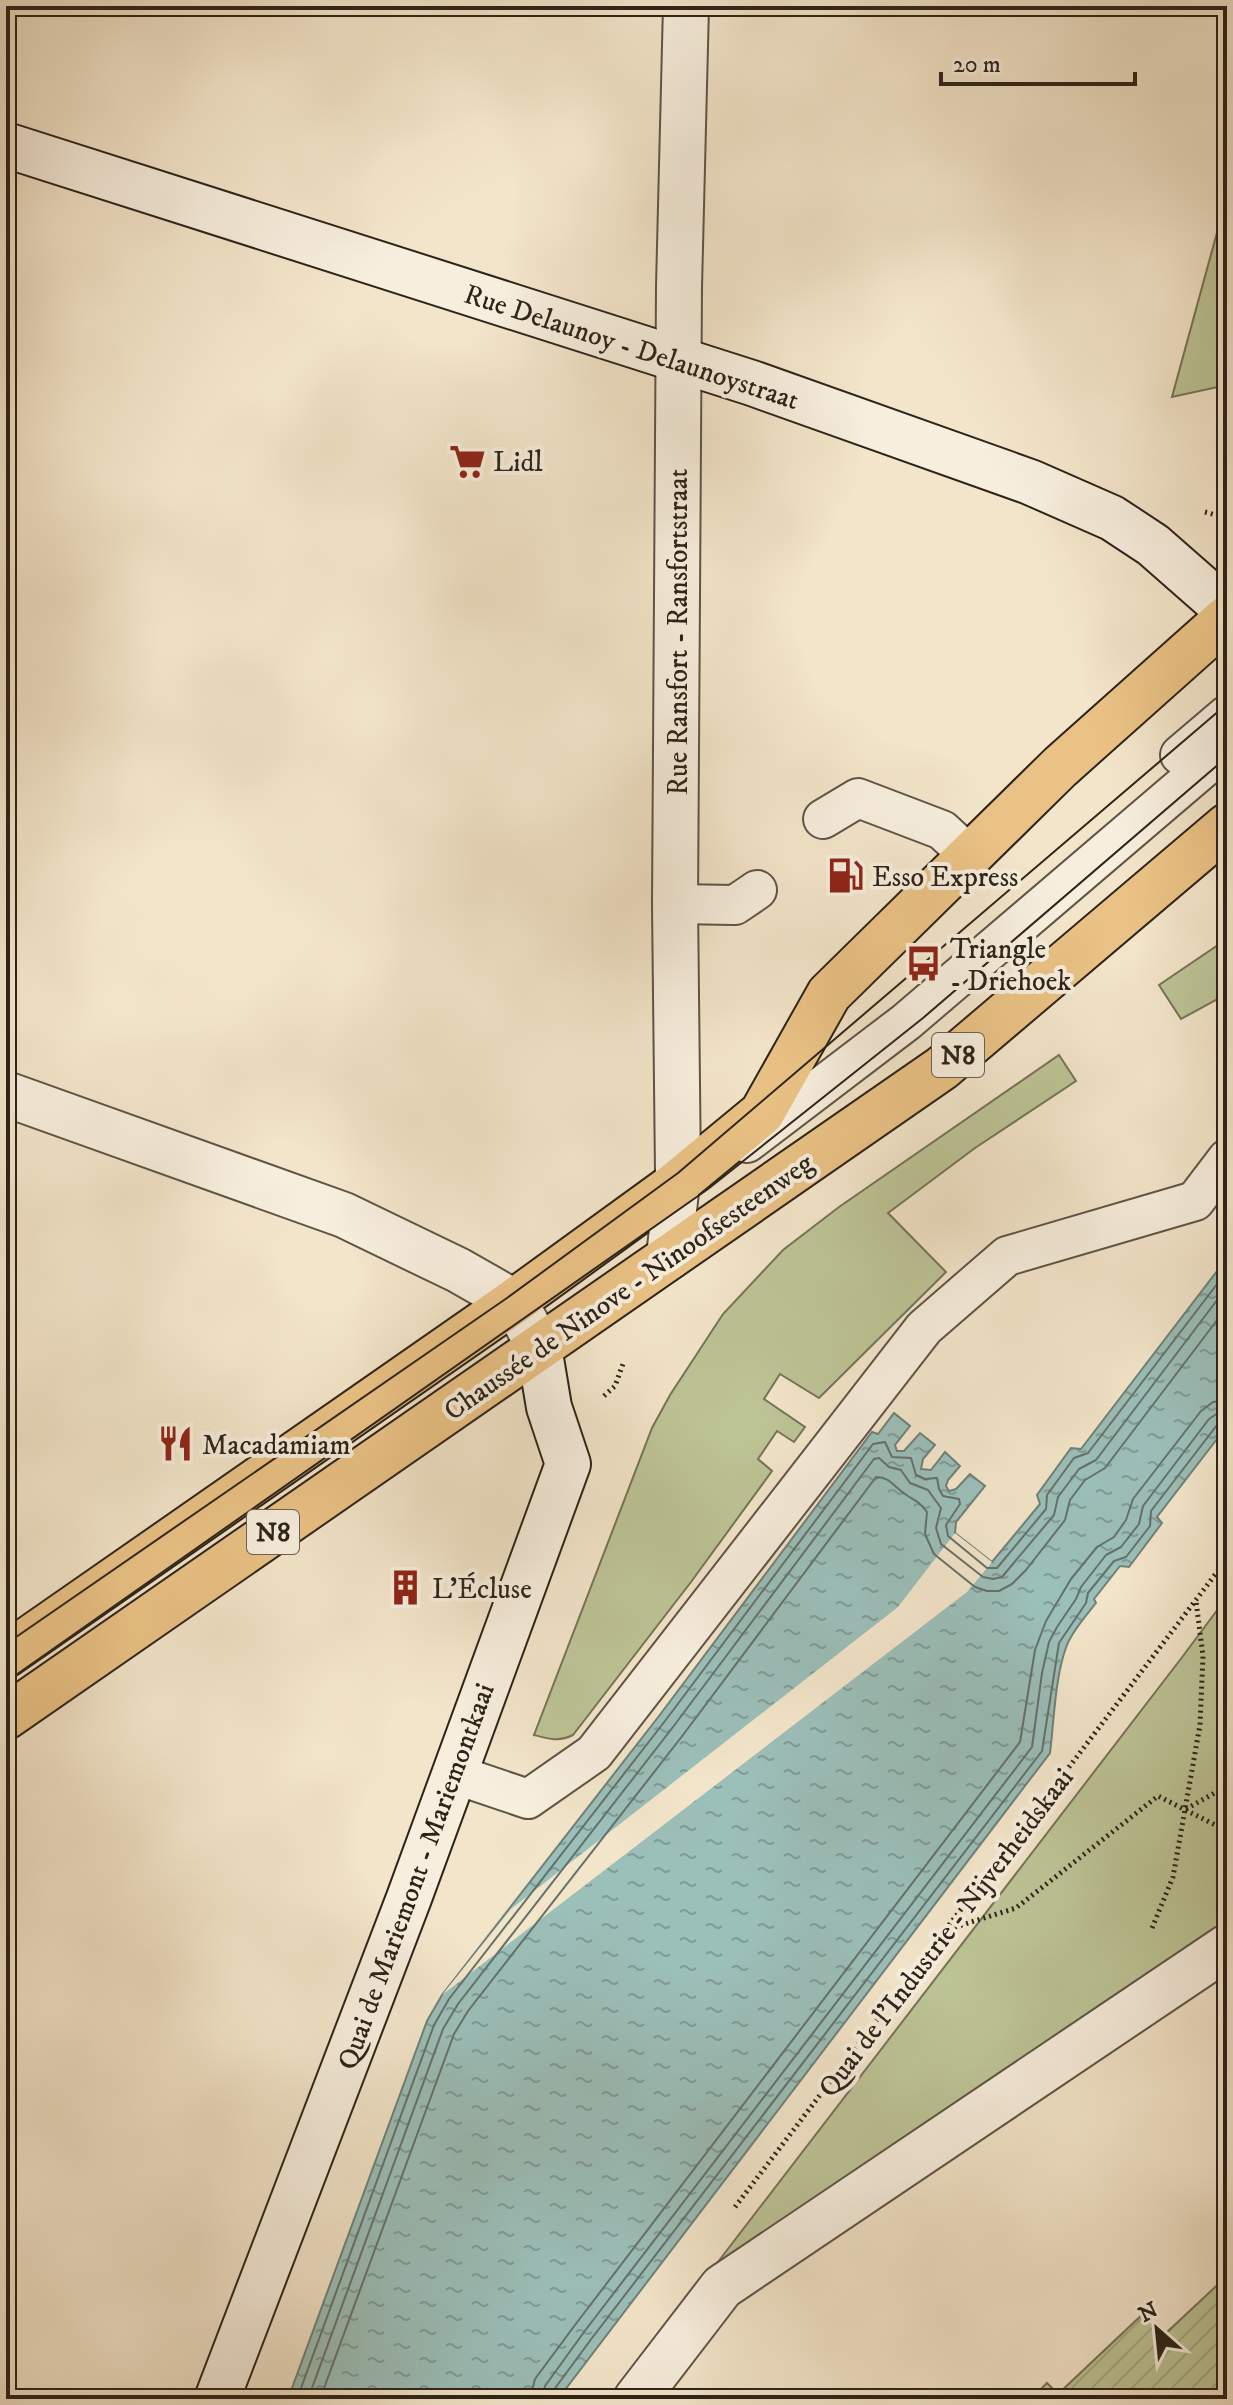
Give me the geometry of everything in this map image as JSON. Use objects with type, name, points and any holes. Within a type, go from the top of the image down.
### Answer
[{"type":"main road","name":"Chaussée de Ninove - Ninoofsesteenweg","points":[[6,1655],[676,1191],[762,1113],[829,994],[1060,767],[1227,618]]},
{"type":"main road","name":"Chaussée de Ninove - Ninoofsesteenweg","points":[[6,1717],[942,1068],[1227,826]]},
{"type":"street","name":"Rue Ransfort - Ransfortstraat","points":[[669,1257],[676,1191],[679,360],[686,6]]},
{"type":"street","name":"Rue Delaunoy - Delaunoystraat","points":[[6,145],[752,383],[1030,482],[1112,518],[1153,545],[1227,610]]},
{"type":"street","points":[[6,1094],[344,1215],[458,1270],[512,1303],[539,1347]]},
{"type":"street","name":"Quai de Mariemont - Mariemontkaai","points":[[217,2399],[409,1898],[568,1464],[549,1407],[539,1347]]},
{"type":"street","points":[[636,2399],[722,2287],[1227,1947]]},
{"type":"lane","name":"Chaussée de Ninove - Ninoofsesteenweg","points":[[762,1113],[1227,715]]},
{"type":"lane","name":"Chaussée de Ninove - Ninoofsesteenweg","points":[[676,1191],[906,1022],[1227,748]]},
{"type":"lane","points":[[823,819],[858,798],[942,830],[969,855]]},
{"type":"lane","points":[[675,904],[735,905],[757,890]]},
{"type":"lane","points":[[454,1774],[528,1799],[594,1753],[924,1328],[1007,1256],[1195,1201],[1227,1159]]},
{"type":"path","points":[[1192,507],[1227,518]]},
{"type":"path","name":"Quai de l'Industrie - Nijverheidskaai","points":[[728,2216],[1227,1559]]},
{"type":"path","points":[[1150,1931],[1173,1877],[1200,1725],[1203,1656],[1196,1600]]},
{"type":"path","points":[[1186,1809],[1227,1786]]},
{"type":"path","points":[[948,1929],[1016,1908],[1158,1796],[1227,1831]]},
{"type":"green space","points":[[1227,196],[1227,385],[1172,397]]},
{"type":"green space","points":[[1227,939],[1227,994],[1181,1019],[1159,985]]},
{"type":"green space","points":[[1059,1055],[1076,1081],[975,1148],[888,1213],[946,1272],[819,1398],[780,1374],[764,1399],[805,1427],[794,1442],[777,1431],[758,1459],[772,1471],[573,1735],[549,1739],[534,1735],[652,1428],[723,1314],[783,1250],[839,1207]]},
{"type":"green space","points":[[1227,1597],[1227,1929],[711,2271],[1183,1656]]},
{"type":"green space","points":[[1227,2276],[1227,2399],[1031,2399],[1047,2383],[1058,2394],[1145,2312],[1166,2333]]},
{"type":"water","points":[[1227,1258],[1227,1426],[1157,1517],[1162,1523],[1129,1567],[1120,1566],[1094,1599],[1096,1603],[1070,1639],[1057,1684],[1050,1753],[558,2399],[288,2399],[427,2021],[442,1995],[659,1716],[872,1432],[878,1434],[894,1413],[910,1426],[895,1445],[897,1451],[904,1451],[920,1433],[935,1445],[923,1459],[921,1469],[931,1470],[945,1452],[960,1466],[948,1480],[946,1486],[949,1491],[956,1489],[970,1474],[985,1486],[956,1522],[955,1533],[992,1562],[1040,1504],[1037,1495],[1071,1448],[1081,1449]]},
{"type":"pier","points":[[955,1533],[992,1562],[967,1592],[442,1995],[511,1909],[898,1607]]},
{"type":"tram line","points":[[6,1644],[507,1298],[678,1173],[1227,704]]},
{"type":"tram line","points":[[6,1682],[708,1189],[923,1018],[1227,757]]},
{"type":"place","name":"Lidl","points":[[467,461]]},
{"type":"place","name":"Esso Express","points":[[846,876]]},
{"type":"place","name":"Triangle - Driehoek","points":[[924,964]]},
{"type":"place","name":"Macadamiam","points":[[176,1444]]},
{"type":"place","name":"L'Écluse","points":[[406,1588]]}]
